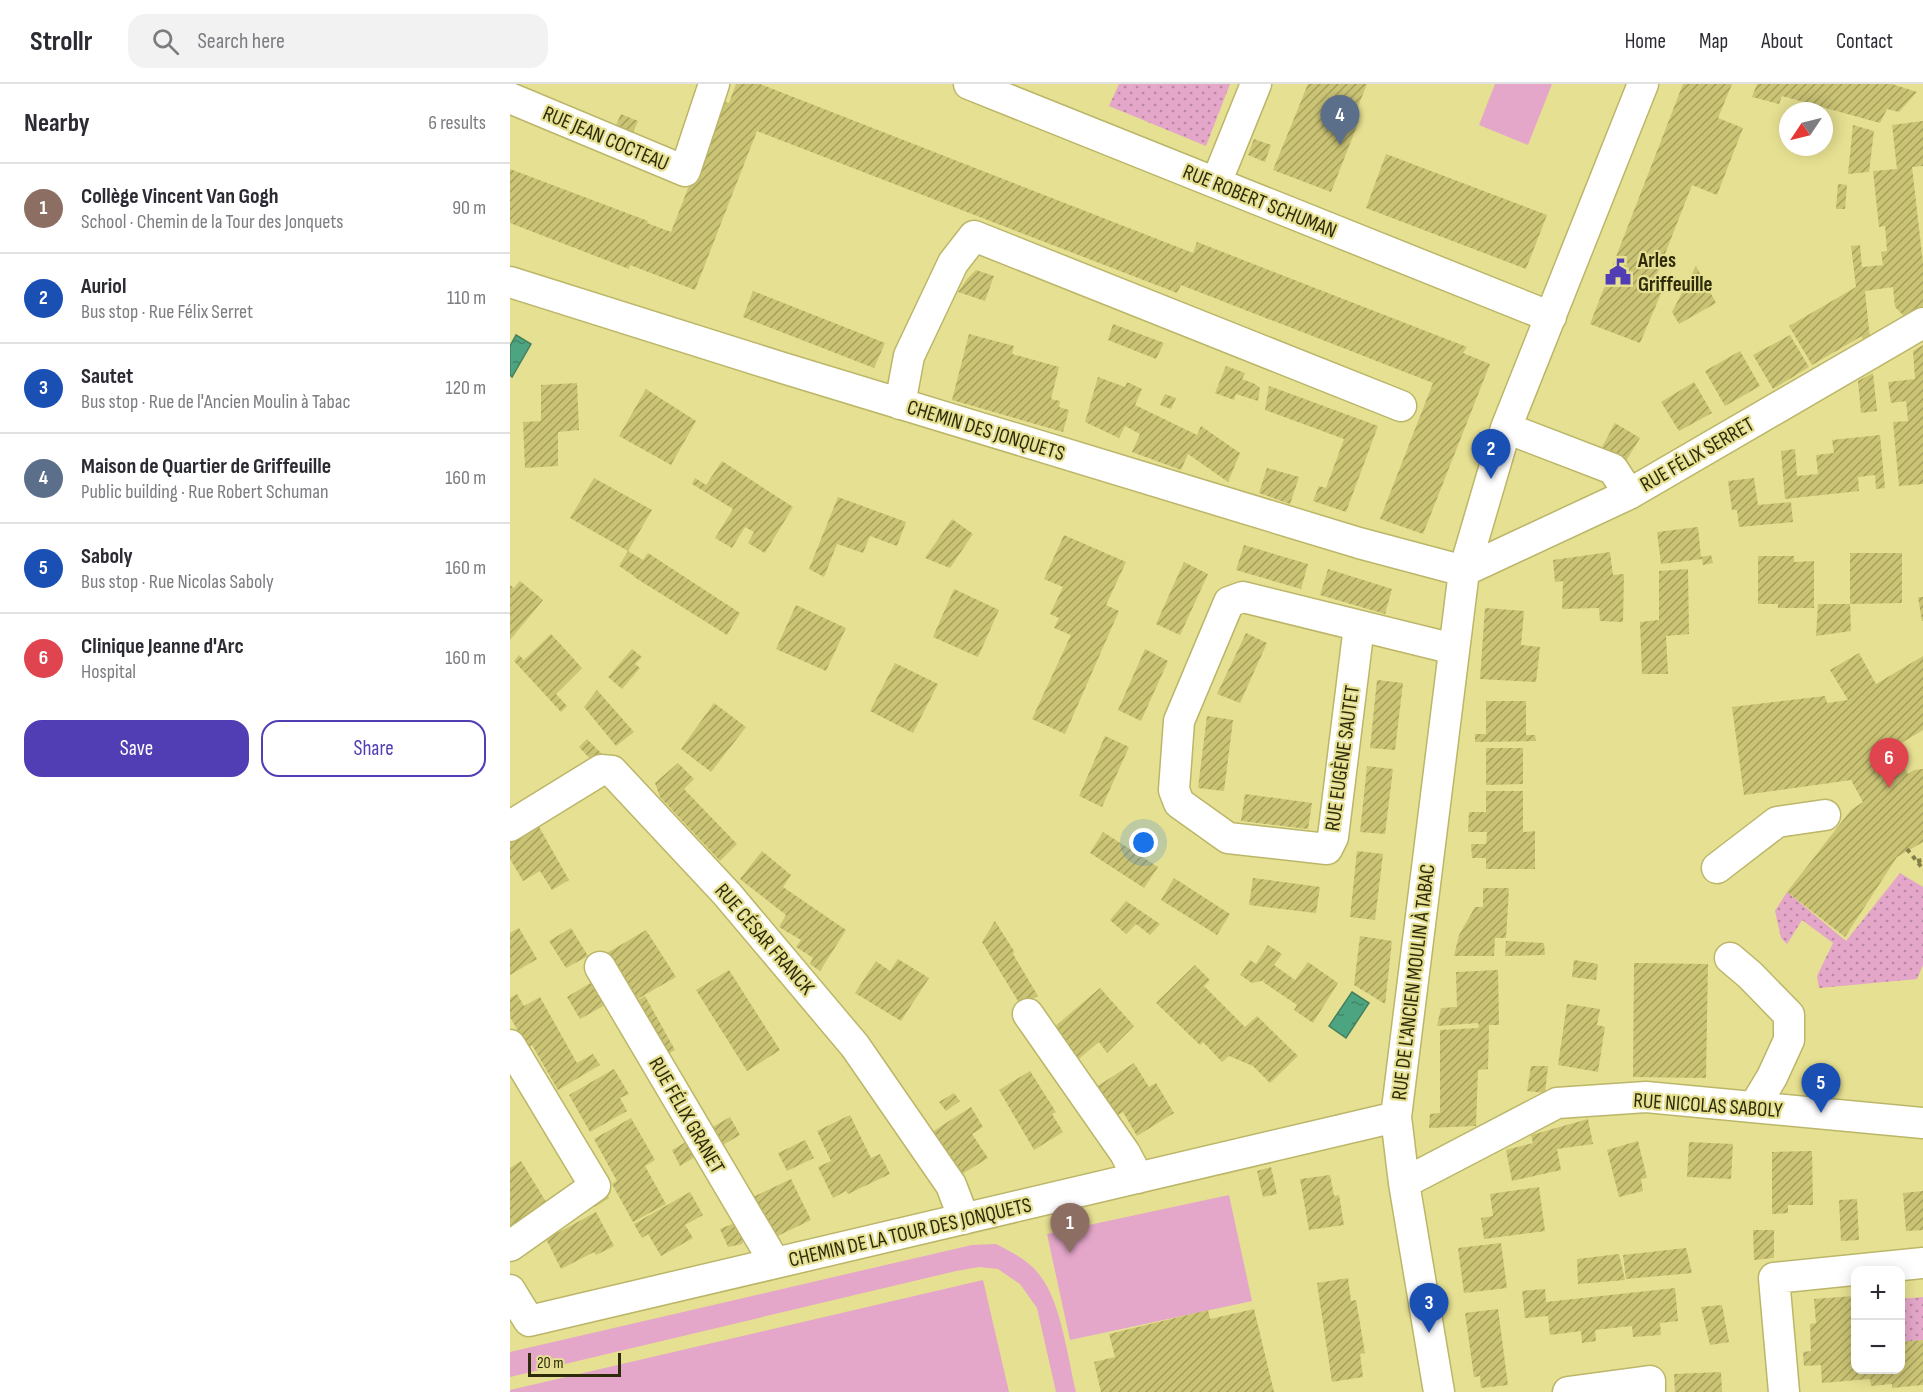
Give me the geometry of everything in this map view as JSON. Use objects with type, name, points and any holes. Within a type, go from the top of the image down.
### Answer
[{"type":"street","name":"RUE JEAN COCTEAU","points":[[510,98],[685,171],[714,84]]},
{"type":"street","name":"RUE ROBERT SCHUMAN","points":[[969,84],[1551,317]]},
{"type":"street","points":[[1216,183],[1256,84]]},
{"type":"street","name":"RUE DE L'ANCIEN MOULIN À TABAC","points":[[1439,1392],[1404,1183],[1396,1117],[1464,571],[1506,428],[1643,84]]},
{"type":"street","points":[[900,404],[909,356],[953,263],[974,236],[1401,406]]},
{"type":"street","name":"CHEMIN DES JONQUETS","points":[[510,282],[900,404],[1359,543],[1464,571]]},
{"type":"street","name":"RUE FÉLIX SERRET","points":[[1464,571],[1629,494],[1923,323]]},
{"type":"street","points":[[1506,428],[1613,469],[1629,494]]},
{"type":"street","name":"RUE EUGÈNE SAUTET","points":[[1359,626],[1333,837],[1327,849],[1228,838],[1179,803],[1174,790],[1179,721],[1229,602],[1243,597],[1359,626],[1454,650]]},
{"type":"street","name":"RUE CÉSAR FRANCK","points":[[510,826],[601,770],[612,771],[727,894],[855,1046],[951,1185],[964,1219]]},
{"type":"street","points":[[1717,868],[1777,822],[1825,815]]},
{"type":"street","points":[[1730,958],[1789,1015],[1789,1040],[1772,1077],[1754,1107]]},
{"type":"street","name":"RUE FÉLIX GRANET","points":[[600,967],[775,1263]]},
{"type":"street","points":[[1028,1014],[1125,1153],[1138,1178]]},
{"type":"street","points":[[510,1044],[595,1186],[510,1246]]},
{"type":"street","name":"RUE NICOLAS SABOLY","points":[[1404,1183],[1557,1103],[1646,1097],[1923,1123]]},
{"type":"street","name":"CHEMIN DE LA TOUR DES JONQUETS","points":[[510,1290],[519,1323],[1396,1117]]},
{"type":"street","points":[[1784,1392],[1774,1278],[1923,1263]]},
{"type":"street","points":[[1568,1392],[1650,1382],[1650,1392]]},
{"type":"path","points":[[1908,849],[1923,869]]},
{"type":"path","points":[[1917,861],[1923,860]]},
{"type":"shaded area","points":[[1119,84],[1230,84],[1206,146],[1109,106]]},
{"type":"shaded area","points":[[1495,84],[1552,84],[1528,145],[1479,125]]},
{"type":"shaded area","points":[[1900,873],[1923,887],[1923,965],[1917,979],[1819,988],[1817,976],[1833,943],[1802,920],[1787,944],[1781,938],[1775,911],[1787,892],[1846,941]]},
{"type":"shaded area","points":[[1229,1195],[1252,1301],[1070,1340],[1047,1234]]},
{"type":"shaded area","points":[[996,1244],[1027,1262],[1048,1288],[1059,1316],[1076,1392],[1056,1392],[1037,1308],[1020,1284],[998,1269],[979,1267],[510,1377],[510,1352],[972,1245]]},
{"type":"shaded area","points":[[983,1280],[1009,1392],[510,1392],[510,1390]]},
{"type":"shaded area","points":[[1923,1297],[1923,1340],[1905,1342],[1905,1299]]},
{"type":"water","points":[[516,335],[531,344],[512,377],[510,375],[510,346]]},
{"type":"water","points":[[1352,992],[1369,1003],[1346,1038],[1329,1026]]},
{"type":"building","points":[[736,84],[760,84],[1193,253],[1197,242],[1467,347],[1463,353],[1490,364],[1423,534],[1380,519],[1433,383],[1181,285],[1177,293],[757,131],[695,290],[630,265],[629,269],[510,223],[510,169],[648,221],[647,223],[671,232],[722,101],[729,103]]},
{"type":"building","points":[[1308,84],[1367,84],[1353,119],[1359,121],[1331,192],[1273,170]]},
{"type":"building","points":[[1683,84],[1732,84],[1718,118],[1743,128],[1717,195],[1692,185],[1652,287],[1662,291],[1640,343],[1590,324]]},
{"type":"building","points":[[1757,84],[1892,84],[1917,92],[1899,112],[1887,109],[1880,123],[1833,110],[1833,102],[1804,102],[1782,96],[1779,104],[1752,97]]},
{"type":"building","points":[[621,114],[638,121],[631,137],[614,130]]},
{"type":"building","points":[[1923,121],[1923,166],[1912,167],[1923,263],[1923,309],[1906,318],[1895,307],[1893,287],[1865,291],[1870,339],[1863,342],[1862,336],[1812,365],[1789,326],[1856,287],[1851,246],[1860,245],[1862,267],[1883,265],[1881,252],[1887,251],[1885,226],[1879,227],[1873,171],[1897,169],[1892,125]]},
{"type":"building","points":[[1853,125],[1874,131],[1869,172],[1848,174]]},
{"type":"building","points":[[1254,139],[1271,145],[1265,162],[1248,155]]},
{"type":"building","points":[[1386,154],[1547,215],[1526,269],[1366,208]]},
{"type":"building","points":[[1838,184],[1847,185],[1845,209],[1836,209]]},
{"type":"building","points":[[1696,266],[1716,303],[1679,324],[1672,312]]},
{"type":"building","points":[[976,270],[994,276],[985,301],[958,292]]},
{"type":"building","points":[[753,291],[885,343],[874,368],[743,317]]},
{"type":"building","points":[[1113,324],[1164,343],[1156,359],[1108,340]]},
{"type":"building","points":[[969,334],[1014,346],[1012,354],[1059,367],[1051,399],[1060,401],[1059,407],[1069,410],[1063,432],[952,400]]},
{"type":"building","points":[[1790,335],[1809,367],[1773,389],[1753,355]]},
{"type":"building","points":[[1923,345],[1923,484],[1899,486],[1893,422],[1908,421],[1906,401],[1891,403],[1888,382],[1915,379],[1913,351]]},
{"type":"building","points":[[1740,351],[1760,386],[1725,406],[1705,371]]},
{"type":"building","points":[[1226,366],[1245,373],[1242,379],[1260,388],[1258,401],[1236,394],[1234,400],[1215,393]]},
{"type":"building","points":[[1873,373],[1877,411],[1861,413],[1858,381]]},
{"type":"building","points":[[1098,377],[1125,387],[1127,382],[1142,389],[1135,405],[1197,435],[1201,426],[1240,453],[1228,482],[1188,454],[1181,470],[1132,452],[1140,434],[1125,426],[1119,438],[1085,422]]},
{"type":"building","points":[[1694,382],[1712,413],[1679,431],[1661,402]]},
{"type":"building","points":[[577,383],[579,430],[558,432],[558,466],[525,468],[523,422],[541,421],[541,385]]},
{"type":"building","points":[[1269,386],[1378,426],[1346,512],[1313,501],[1319,486],[1326,488],[1344,439],[1265,410]]},
{"type":"building","points":[[646,389],[696,421],[671,465],[619,436]]},
{"type":"building","points":[[1165,394],[1176,398],[1171,409],[1160,405]]},
{"type":"building","points":[[1615,423],[1640,438],[1626,461],[1602,447]]},
{"type":"building","points":[[1880,435],[1885,488],[1876,489],[1875,475],[1858,477],[1859,491],[1785,499],[1781,451],[1795,449],[1797,476],[1818,474],[1816,455],[1834,453],[1832,440]]},
{"type":"building","points":[[722,461],[793,507],[765,553],[748,543],[754,532],[745,527],[732,548],[715,538],[733,509],[692,484],[695,478],[706,485]]},
{"type":"building","points":[[1267,468],[1299,477],[1290,504],[1259,493]]},
{"type":"building","points":[[594,478],[652,510],[628,551],[570,518]]},
{"type":"building","points":[[1754,478],[1758,505],[1791,502],[1793,522],[1739,527],[1737,510],[1732,510],[1728,481]]},
{"type":"building","points":[[838,497],[906,522],[897,546],[870,536],[863,553],[837,544],[824,577],[809,569]]},
{"type":"building","points":[[952,519],[973,534],[950,568],[925,558]]},
{"type":"building","points":[[1698,527],[1701,557],[1711,555],[1713,563],[1703,565],[1702,559],[1661,564],[1657,532]]},
{"type":"building","points":[[1064,535],[1126,562],[1106,605],[1119,611],[1065,734],[1032,719],[1071,635],[1054,628],[1059,618],[1050,614],[1063,587],[1044,579]]},
{"type":"building","points":[[1244,545],[1308,564],[1301,589],[1236,570]]},
{"type":"building","points":[[628,551],[643,560],[648,553],[740,613],[727,635],[619,566]]},
{"type":"building","points":[[1610,552],[1613,575],[1624,574],[1623,622],[1600,621],[1599,608],[1562,609],[1563,581],[1555,582],[1553,560]]},
{"type":"building","points":[[1850,553],[1902,553],[1902,603],[1850,604]]},
{"type":"building","points":[[1758,556],[1794,556],[1794,562],[1814,561],[1814,608],[1778,608],[1778,604],[1758,604]]},
{"type":"building","points":[[1184,562],[1208,574],[1180,635],[1156,624]]},
{"type":"building","points":[[1328,569],[1392,589],[1385,614],[1320,595]]},
{"type":"building","points":[[1688,569],[1689,634],[1666,636],[1668,674],[1642,674],[1640,622],[1659,620],[1659,571]]},
{"type":"building","points":[[520,581],[543,600],[510,640],[510,585],[514,588]]},
{"type":"building","points":[[954,589],[999,610],[978,657],[933,637]]},
{"type":"building","points":[[1918,597],[1923,597],[1923,621],[1922,621]]},
{"type":"building","points":[[1818,604],[1850,604],[1851,631],[1816,636]]},
{"type":"building","points":[[796,605],[846,628],[826,671],[776,649]]},
{"type":"building","points":[[1485,608],[1524,611],[1521,645],[1540,647],[1536,682],[1480,679]]},
{"type":"building","points":[[1246,633],[1267,643],[1240,703],[1217,694]]},
{"type":"building","points":[[551,634],[582,668],[556,694],[567,706],[561,712],[514,661],[519,655],[524,660]]},
{"type":"building","points":[[632,649],[642,657],[635,664],[640,668],[622,689],[608,677]]},
{"type":"building","points":[[1145,649],[1168,661],[1141,721],[1118,710]]},
{"type":"building","points":[[1859,653],[1876,684],[1923,656],[1923,730],[1893,748],[1908,774],[1914,770],[1923,769],[1923,842],[1897,857],[1845,937],[1787,892],[1851,810],[1863,802],[1851,780],[1744,795],[1732,707],[1825,696],[1827,703],[1848,700],[1830,670]]},
{"type":"building","points":[[895,663],[938,684],[913,733],[870,711]]},
{"type":"building","points":[[1377,680],[1403,683],[1395,750],[1370,748]]},
{"type":"building","points":[[597,690],[634,732],[616,746],[584,707]]},
{"type":"building","points":[[1486,701],[1526,701],[1526,735],[1535,735],[1536,741],[1475,742],[1475,734],[1486,734]]},
{"type":"building","points":[[714,703],[746,727],[711,772],[681,749]]},
{"type":"building","points":[[1207,716],[1233,720],[1224,791],[1198,788]]},
{"type":"building","points":[[1105,736],[1129,747],[1102,807],[1079,796]]},
{"type":"building","points":[[587,739],[604,756],[595,764],[579,747]]},
{"type":"building","points":[[1486,748],[1523,748],[1523,784],[1486,785]]},
{"type":"building","points":[[678,763],[694,779],[684,789],[737,844],[720,861],[660,797],[655,783]]},
{"type":"building","points":[[1367,766],[1393,769],[1385,834],[1360,832]]},
{"type":"building","points":[[1486,791],[1523,791],[1523,832],[1535,831],[1535,869],[1486,869],[1486,858],[1472,858],[1471,844],[1486,844],[1487,832],[1468,832],[1469,812],[1486,812]]},
{"type":"building","points":[[1245,794],[1312,803],[1308,829],[1241,821]]},
{"type":"building","points":[[538,825],[569,880],[552,890],[540,871],[523,881],[510,859],[510,839]]},
{"type":"building","points":[[1103,832],[1158,867],[1144,888],[1090,853]]},
{"type":"building","points":[[762,851],[791,875],[783,887],[846,930],[820,971],[810,964],[813,958],[796,947],[801,940],[779,927],[786,915],[740,879]]},
{"type":"building","points":[[1357,851],[1383,854],[1375,920],[1350,917]]},
{"type":"building","points":[[1174,878],[1230,914],[1217,935],[1161,900]]},
{"type":"building","points":[[1253,878],[1320,887],[1316,913],[1249,905]]},
{"type":"building","points":[[1483,888],[1509,888],[1506,938],[1495,938],[1494,956],[1454,956],[1459,935],[1475,907],[1483,907]]},
{"type":"building","points":[[1126,901],[1160,924],[1150,935],[1136,924],[1126,934],[1110,920]]},
{"type":"building","points":[[995,921],[1038,996],[1021,1006],[982,942]]},
{"type":"building","points":[[519,928],[537,959],[510,975],[510,933]]},
{"type":"building","points":[[571,928],[588,956],[566,968],[549,941]]},
{"type":"building","points":[[646,930],[676,977],[634,1001],[607,953]]},
{"type":"building","points":[[1360,936],[1392,941],[1385,1004],[1354,985]]},
{"type":"building","points":[[1506,941],[1544,943],[1545,955],[1505,956]]},
{"type":"building","points":[[1268,945],[1282,954],[1274,965],[1295,980],[1308,962],[1338,983],[1313,1023],[1294,1010],[1297,1005],[1263,982],[1265,980],[1252,983],[1240,975],[1250,960],[1256,964]]},
{"type":"building","points":[[898,959],[929,978],[901,1021],[855,993],[876,961],[890,971]]},
{"type":"building","points":[[1574,960],[1598,964],[1596,980],[1572,977]]},
{"type":"building","points":[[1634,963],[1708,964],[1706,1078],[1633,1077]]},
{"type":"building","points":[[1195,965],[1210,980],[1204,986],[1245,1027],[1257,1016],[1298,1056],[1270,1083],[1253,1066],[1229,1056],[1222,1062],[1203,1042],[1200,1045],[1156,1003]]},
{"type":"building","points":[[729,970],[780,1050],[747,1071],[696,990]]},
{"type":"building","points":[[1498,970],[1499,1025],[1489,1025],[1488,1069],[1478,1070],[1476,1126],[1429,1128],[1430,1114],[1440,1113],[1440,1030],[1478,1028],[1479,1026],[1478,1023],[1437,1026],[1441,1008],[1457,1007],[1456,972]]},
{"type":"building","points":[[592,982],[605,1005],[580,1019],[567,997]]},
{"type":"building","points":[[1100,988],[1134,1026],[1107,1053],[1099,1042],[1068,1068],[1046,1034]]},
{"type":"building","points":[[517,994],[524,1006],[540,997],[577,1063],[593,1054],[600,1065],[558,1090],[532,1045],[528,1048],[510,1017],[510,998]]},
{"type":"building","points":[[645,996],[675,1050],[661,1058],[630,1005]]},
{"type":"building","points":[[1567,1004],[1600,1009],[1597,1025],[1605,1027],[1598,1072],[1558,1065]]},
{"type":"building","points":[[1134,1063],[1149,1087],[1156,1083],[1174,1113],[1137,1136],[1123,1112],[1108,1121],[1091,1090]]},
{"type":"building","points":[[1531,1066],[1548,1066],[1545,1093],[1527,1091]]},
{"type":"building","points":[[614,1069],[629,1094],[620,1098],[627,1111],[590,1132],[569,1095]]},
{"type":"building","points":[[1030,1071],[1056,1112],[1052,1114],[1063,1132],[1034,1150],[999,1090]]},
{"type":"building","points":[[954,1093],[960,1101],[946,1111],[939,1102]]},
{"type":"building","points":[[971,1107],[983,1127],[972,1134],[988,1158],[959,1176],[932,1132]]},
{"type":"building","points":[[850,1115],[871,1158],[880,1154],[890,1174],[848,1194],[846,1191],[833,1198],[818,1167],[831,1161],[817,1131]]},
{"type":"building","points":[[730,1117],[740,1135],[714,1150],[704,1132]]},
{"type":"building","points":[[631,1118],[655,1160],[645,1166],[666,1204],[633,1222],[612,1184],[617,1181],[594,1139]]},
{"type":"building","points":[[1588,1119],[1593,1144],[1557,1149],[1561,1170],[1512,1181],[1506,1150],[1533,1143],[1531,1135]]},
{"type":"building","points":[[691,1139],[700,1154],[680,1166],[672,1150]]},
{"type":"building","points":[[805,1140],[814,1158],[787,1171],[778,1153]]},
{"type":"building","points":[[1638,1141],[1647,1178],[1641,1179],[1643,1191],[1619,1197],[1607,1150]]},
{"type":"building","points":[[1689,1142],[1733,1144],[1731,1179],[1687,1177]]},
{"type":"building","points":[[1812,1151],[1813,1205],[1788,1205],[1788,1213],[1772,1214],[1772,1152]]},
{"type":"building","points":[[521,1161],[551,1210],[510,1238],[510,1168]]},
{"type":"building","points":[[1271,1167],[1277,1194],[1263,1197],[1257,1171]]},
{"type":"building","points":[[1330,1175],[1334,1196],[1339,1195],[1344,1225],[1309,1230],[1300,1179]]},
{"type":"building","points":[[791,1179],[811,1220],[767,1241],[749,1199]]},
{"type":"building","points":[[1539,1187],[1545,1231],[1484,1239],[1481,1218],[1493,1216],[1490,1194]]},
{"type":"building","points":[[604,1189],[609,1198],[595,1207],[589,1199]]},
{"type":"building","points":[[1923,1191],[1923,1230],[1906,1231],[1903,1193]]},
{"type":"building","points":[[690,1192],[703,1215],[685,1225],[693,1238],[661,1256],[648,1234],[642,1238],[634,1224]]},
{"type":"building","points":[[1857,1199],[1859,1240],[1841,1241],[1839,1200]]},
{"type":"building","points":[[596,1212],[614,1246],[596,1255],[594,1252],[561,1269],[546,1239]]},
{"type":"building","points":[[737,1222],[744,1238],[742,1244],[728,1247],[720,1229]]},
{"type":"building","points":[[1753,1230],[1774,1230],[1774,1258],[1754,1260]]},
{"type":"building","points":[[1501,1243],[1507,1288],[1464,1293],[1458,1248]]},
{"type":"building","points":[[1686,1248],[1692,1273],[1626,1279],[1623,1255]]},
{"type":"building","points":[[1619,1254],[1625,1280],[1578,1284],[1577,1259]]},
{"type":"building","points":[[1348,1278],[1351,1301],[1356,1300],[1365,1353],[1360,1354],[1363,1377],[1332,1382],[1317,1283]]},
{"type":"building","points":[[1675,1288],[1678,1321],[1660,1323],[1661,1335],[1633,1337],[1632,1326],[1595,1330],[1596,1341],[1582,1343],[1581,1331],[1550,1335],[1548,1316],[1525,1318],[1522,1291],[1545,1289],[1546,1302]]},
{"type":"building","points":[[1851,1296],[1851,1374],[1905,1374],[1905,1342],[1923,1340],[1923,1385],[1892,1388],[1892,1384],[1871,1386],[1870,1379],[1822,1383],[1821,1365],[1804,1366],[1803,1352],[1811,1351],[1810,1324],[1816,1323],[1814,1299]]},
{"type":"building","points":[[1722,1305],[1729,1342],[1710,1345],[1701,1307]]},
{"type":"building","points":[[1254,1309],[1274,1392],[1101,1392],[1094,1362],[1115,1357],[1109,1334],[1208,1310],[1210,1319]]},
{"type":"building","points":[[1498,1309],[1508,1385],[1481,1388],[1480,1376],[1474,1377],[1465,1313]]},
{"type":"building","points":[[1721,1372],[1722,1392],[1675,1392],[1674,1374]]},
{"type":"place","name":"Maison de Quartier de Griffeuille","points":[[1340,145]]},
{"type":"place","name":"Arles Griffeuille","points":[[1618,272]]},
{"type":"place","name":"Auriol","points":[[1491,479]]},
{"type":"place","name":"Clinique Jeanne d'Arc","points":[[1889,788]]},
{"type":"place","name":"Saboly","points":[[1821,1113]]},
{"type":"place","name":"Collège Vincent Van Gogh","points":[[1070,1253]]},
{"type":"place","name":"Sautet","points":[[1429,1333]]}]
